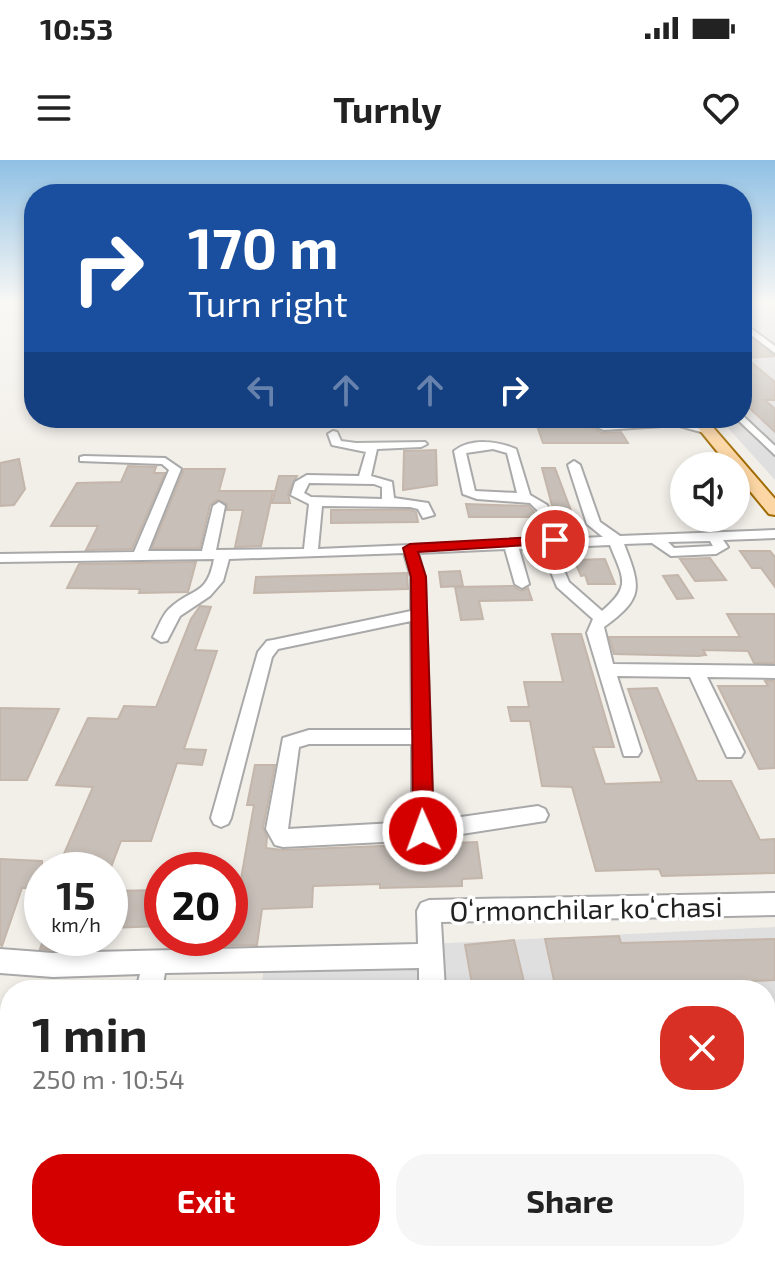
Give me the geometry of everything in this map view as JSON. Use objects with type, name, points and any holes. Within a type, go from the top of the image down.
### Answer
[{"type":"main road","points":[[714,428],[775,510]]},
{"type":"main road","points":[[715,428],[775,486]]},
{"type":"street","points":[[752,428],[775,452]]},
{"type":"street","points":[[333,434],[336,443],[358,446],[421,444]]},
{"type":"street","points":[[358,446],[373,452],[364,480]]},
{"type":"street","points":[[524,497],[512,451],[505,447],[466,447],[460,451],[469,494],[479,498],[524,497],[541,505],[555,540]]},
{"type":"street","points":[[84,459],[165,461],[175,469],[139,557]]},
{"type":"street","points":[[574,465],[594,524],[615,539],[628,573],[630,590],[626,599],[596,625],[595,633],[631,751]]},
{"type":"street","points":[[320,501],[334,496],[339,479]]},
{"type":"street","points":[[388,503],[388,485],[385,482],[364,480],[301,482],[297,495],[320,501],[388,503],[415,503],[423,506],[428,515]]},
{"type":"street","points":[[311,553],[320,501]]},
{"type":"street","points":[[161,637],[174,613],[205,593],[218,578],[215,556],[219,506]]},
{"type":"street","points":[[0,558],[215,556],[555,540],[775,534]]},
{"type":"street","points":[[510,543],[522,584]]},
{"type":"street","points":[[410,548],[418,577],[423,831]]},
{"type":"street","points":[[552,557],[562,584],[603,620]]},
{"type":"street","points":[[221,818],[264,656],[273,645],[419,614]]},
{"type":"street","points":[[607,670],[775,672]]},
{"type":"street","points":[[695,670],[734,752]]},
{"type":"street","points":[[421,737],[309,737],[290,743],[277,829],[283,838],[423,831],[538,815]]},
{"type":"street","name":"Oʻrmonchilar koʻchasi","points":[[431,980],[429,911],[775,904]]},
{"type":"street","points":[[1,965],[429,956]]},
{"type":"street","points":[[151,980],[155,961]]},
{"type":"shaded area","points":[[752,354],[775,354],[775,480],[728,428],[752,428]]},
{"type":"shaded area","points":[[775,927],[775,980],[262,980],[266,952]]},
{"type":"building","points":[[752,354],[773,354],[775,356],[752,358]]},
{"type":"building","points":[[752,363],[775,382],[775,400],[765,400],[775,409],[775,432],[752,410]]},
{"type":"building","points":[[538,428],[591,428],[603,433],[621,432],[628,443],[543,443]]},
{"type":"building","points":[[436,450],[437,485],[403,490],[404,451]]},
{"type":"building","points":[[19,459],[25,489],[14,505],[0,506],[0,463]]},
{"type":"building","points":[[128,466],[156,467],[154,473],[165,473],[132,549],[86,550],[98,526],[51,526],[77,483],[121,482]]},
{"type":"building","points":[[542,468],[555,468],[576,524],[560,524],[555,517]]},
{"type":"building","points":[[184,469],[225,469],[219,491],[273,491],[261,546],[235,547],[243,510],[227,510],[227,504],[217,500],[210,505],[200,548],[152,548]]},
{"type":"building","points":[[279,476],[297,476],[288,494],[290,503],[272,503]]},
{"type":"building","points":[[466,504],[529,506],[538,517],[469,517]]},
{"type":"building","points":[[331,510],[410,510],[416,512],[418,522],[331,523]]},
{"type":"building","points":[[740,551],[770,551],[775,557],[775,587],[761,568],[752,568]]},
{"type":"building","points":[[710,558],[726,580],[695,581],[680,559]]},
{"type":"building","points":[[605,559],[615,584],[588,584],[574,560]]},
{"type":"building","points":[[196,562],[188,592],[139,593],[140,589],[67,588],[79,564]]},
{"type":"building","points":[[460,571],[463,586],[441,587],[439,572]]},
{"type":"building","points":[[407,573],[408,589],[254,593],[256,577]]},
{"type":"building","points":[[678,575],[693,598],[677,599],[663,576]]},
{"type":"building","points":[[513,586],[521,591],[528,588],[532,600],[479,601],[483,619],[461,620],[455,587]]},
{"type":"building","points":[[200,606],[211,607],[195,650],[217,651],[184,749],[206,750],[202,765],[177,763],[151,841],[121,841],[117,852],[65,852],[93,787],[56,785],[88,718],[118,719],[124,706],[156,707],[191,619]]},
{"type":"building","points":[[727,614],[775,614],[775,663],[754,663],[748,651],[703,650],[706,655],[698,656],[614,654],[609,637],[740,637]]},
{"type":"building","points":[[552,634],[581,634],[614,747],[593,747],[605,784],[662,782],[628,689],[657,688],[697,781],[731,781],[760,840],[775,839],[775,873],[662,876],[659,869],[596,871],[572,787],[542,786],[530,721],[511,721],[508,707],[529,707],[524,682],[563,682]]},
{"type":"building","points":[[765,681],[775,681],[775,768],[759,769],[718,686],[768,686]]},
{"type":"building","points":[[0,708],[59,709],[27,780],[0,780]]},
{"type":"building","points":[[255,765],[275,765],[263,828],[267,837],[266,848],[283,850],[477,842],[482,878],[462,879],[462,886],[313,886],[312,907],[262,909],[257,945],[248,945],[246,852],[254,805],[247,805]]},
{"type":"building","points":[[0,859],[24,860],[24,888],[0,945]]},
{"type":"building","points":[[144,890],[144,927],[128,927],[128,891]]},
{"type":"building","points":[[619,936],[621,943],[775,939],[775,980],[554,980],[545,939]]},
{"type":"building","points":[[514,940],[524,980],[471,980],[465,945]]},
{"type":"route","points":[[423,831],[418,577],[410,548],[555,540]]}]
